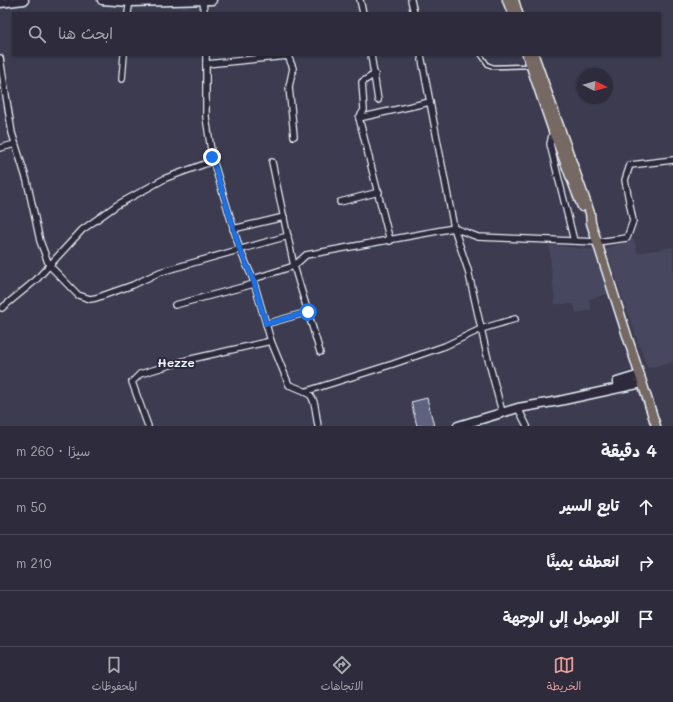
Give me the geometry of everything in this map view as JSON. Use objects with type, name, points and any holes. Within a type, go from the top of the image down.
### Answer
[{"type":"main road","points":[[507,0],[512,12]]},
{"type":"main road","points":[[514,0],[518,12]]},
{"type":"main road","points":[[527,56],[556,130],[586,215],[591,223],[656,426]]},
{"type":"main road","points":[[534,56],[556,130]]},
{"type":"street","points":[[0,3],[24,0]]},
{"type":"street","points":[[102,0],[212,0]]},
{"type":"street","points":[[203,0],[204,12]]},
{"type":"street","points":[[360,0],[363,12]]},
{"type":"street","points":[[411,0],[414,12]]},
{"type":"street","points":[[128,12],[130,1]]},
{"type":"street","points":[[122,79],[124,56]]},
{"type":"street","points":[[206,56],[206,117],[214,161],[233,229],[240,250],[254,282],[271,341],[289,385],[307,391],[313,399],[318,426]]},
{"type":"street","points":[[206,64],[288,56],[293,68],[290,87],[294,136]]},
{"type":"street","points":[[371,56],[378,100]]},
{"type":"street","points":[[421,56],[454,228],[468,270],[502,412]]},
{"type":"street","points":[[0,58],[15,144],[27,182],[40,240],[49,265],[78,295],[90,299],[133,285],[160,272],[288,236]]},
{"type":"street","points":[[375,74],[362,82],[364,110],[359,118],[379,192],[390,241]]},
{"type":"street","points":[[359,118],[430,102]]},
{"type":"street","points":[[556,130],[550,144],[574,241]]},
{"type":"street","points":[[0,148],[15,144]]},
{"type":"street","points":[[176,306],[254,282],[294,266],[306,255],[367,243],[390,241],[454,228],[478,237],[597,242],[627,238],[634,221],[625,180],[630,165],[673,160]]},
{"type":"street","points":[[2,308],[36,280],[82,230],[117,205],[166,178],[189,168],[214,161]]},
{"type":"street","points":[[272,162],[294,266],[320,352]]},
{"type":"street","points":[[340,202],[379,192]]},
{"type":"street","points":[[233,229],[284,217]]},
{"type":"street","points":[[266,324],[308,312]]},
{"type":"street","points":[[307,391],[445,346],[481,329],[515,319]]},
{"type":"street","points":[[148,426],[132,382],[140,374],[187,360],[271,341]]},
{"type":"street","points":[[458,426],[502,412],[559,401],[641,379]]},
{"type":"street","points":[[518,408],[527,426]]},
{"type":"lane","points":[[482,56],[488,65],[494,67],[531,66]]},
{"type":"shaded area","points":[[634,239],[637,253],[673,247],[673,362],[647,368],[606,249]]},
{"type":"shaded area","points":[[549,245],[595,250],[608,294],[589,299],[591,310],[576,313],[574,304],[555,304]]},
{"type":"building","points":[[427,398],[434,426],[417,426],[411,402]]},
{"type":"district","name":"Hezze","points":[[176,363]]},
{"type":"route","points":[[212,157],[240,250],[253,279],[266,324],[308,312]]}]
